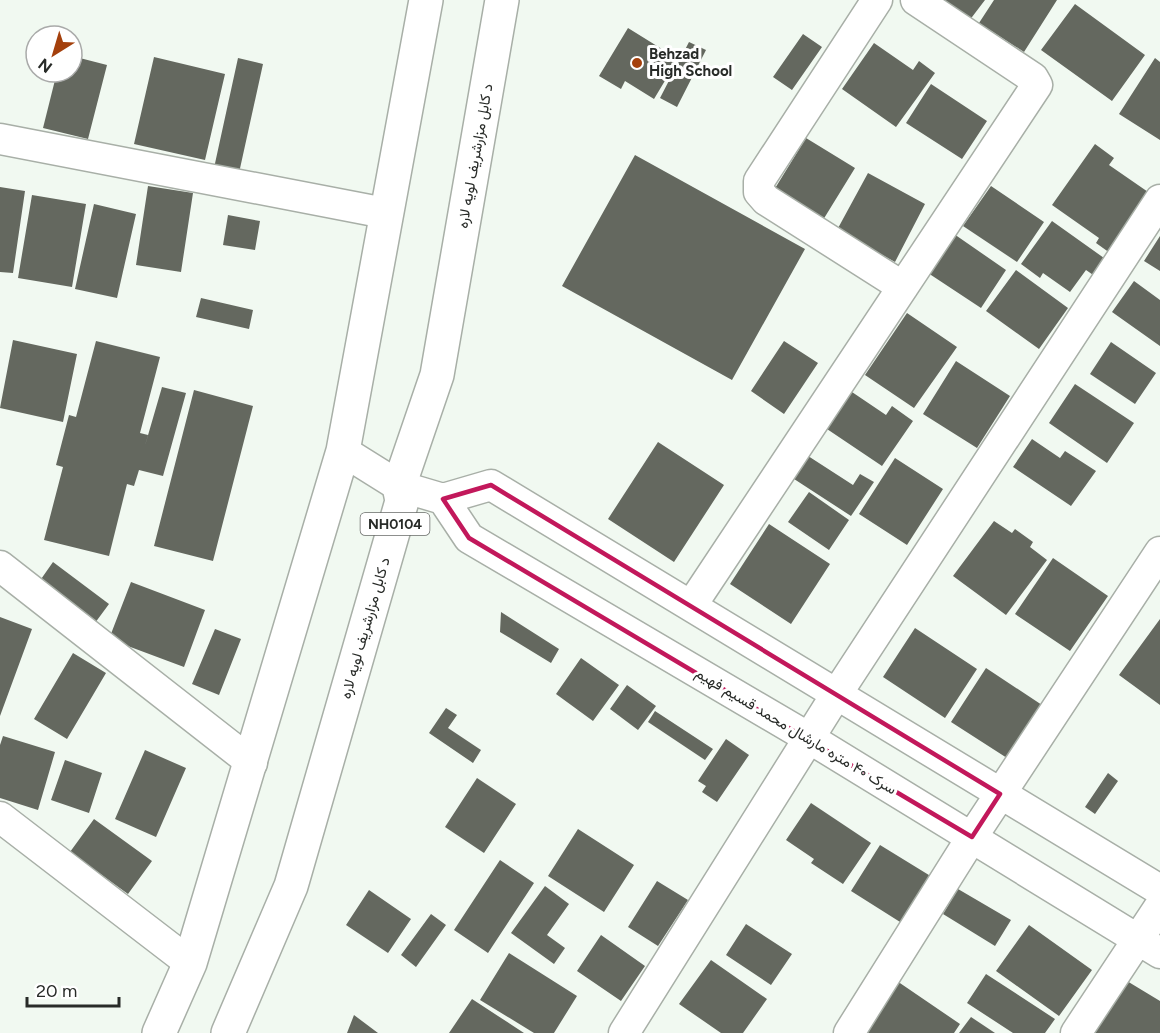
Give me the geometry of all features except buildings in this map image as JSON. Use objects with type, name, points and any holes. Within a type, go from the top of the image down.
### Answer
[{"type":"highway","points":[[159,1033],[190,963],[252,763],[343,451],[372,304],[385,213],[426,0]]},
{"type":"highway","name":"د کابل مزارشریف لویه لاره","points":[[228,1033],[291,886],[402,501],[399,486],[437,375],[502,0]]},
{"type":"street","points":[[877,0],[759,181],[759,192],[766,200],[903,287]]},
{"type":"street","points":[[692,606],[1037,85],[1033,78],[916,0]]},
{"type":"street","points":[[0,139],[385,213]]},
{"type":"street","points":[[624,1033],[809,738],[1160,200]]},
{"type":"street","points":[[343,451],[399,486],[443,499],[491,485],[1160,890]]},
{"type":"street","name":"سرک ۴۰ متره مارشال محمد قسیم فهیم","points":[[443,499],[469,538],[809,738],[1149,947]]},
{"type":"street","points":[[849,1033],[972,837],[1160,552]]},
{"type":"street","points":[[0,566],[252,763]]},
{"type":"street","points":[[0,817],[190,963]]},
{"type":"street","points":[[1076,1033],[1149,947],[1160,906]]},
{"type":"highlighted area","points":[[491,485],[1000,794],[972,837],[469,538],[443,499]]},
{"type":"place","name":"Behzad High School","points":[[637,63]]}]
